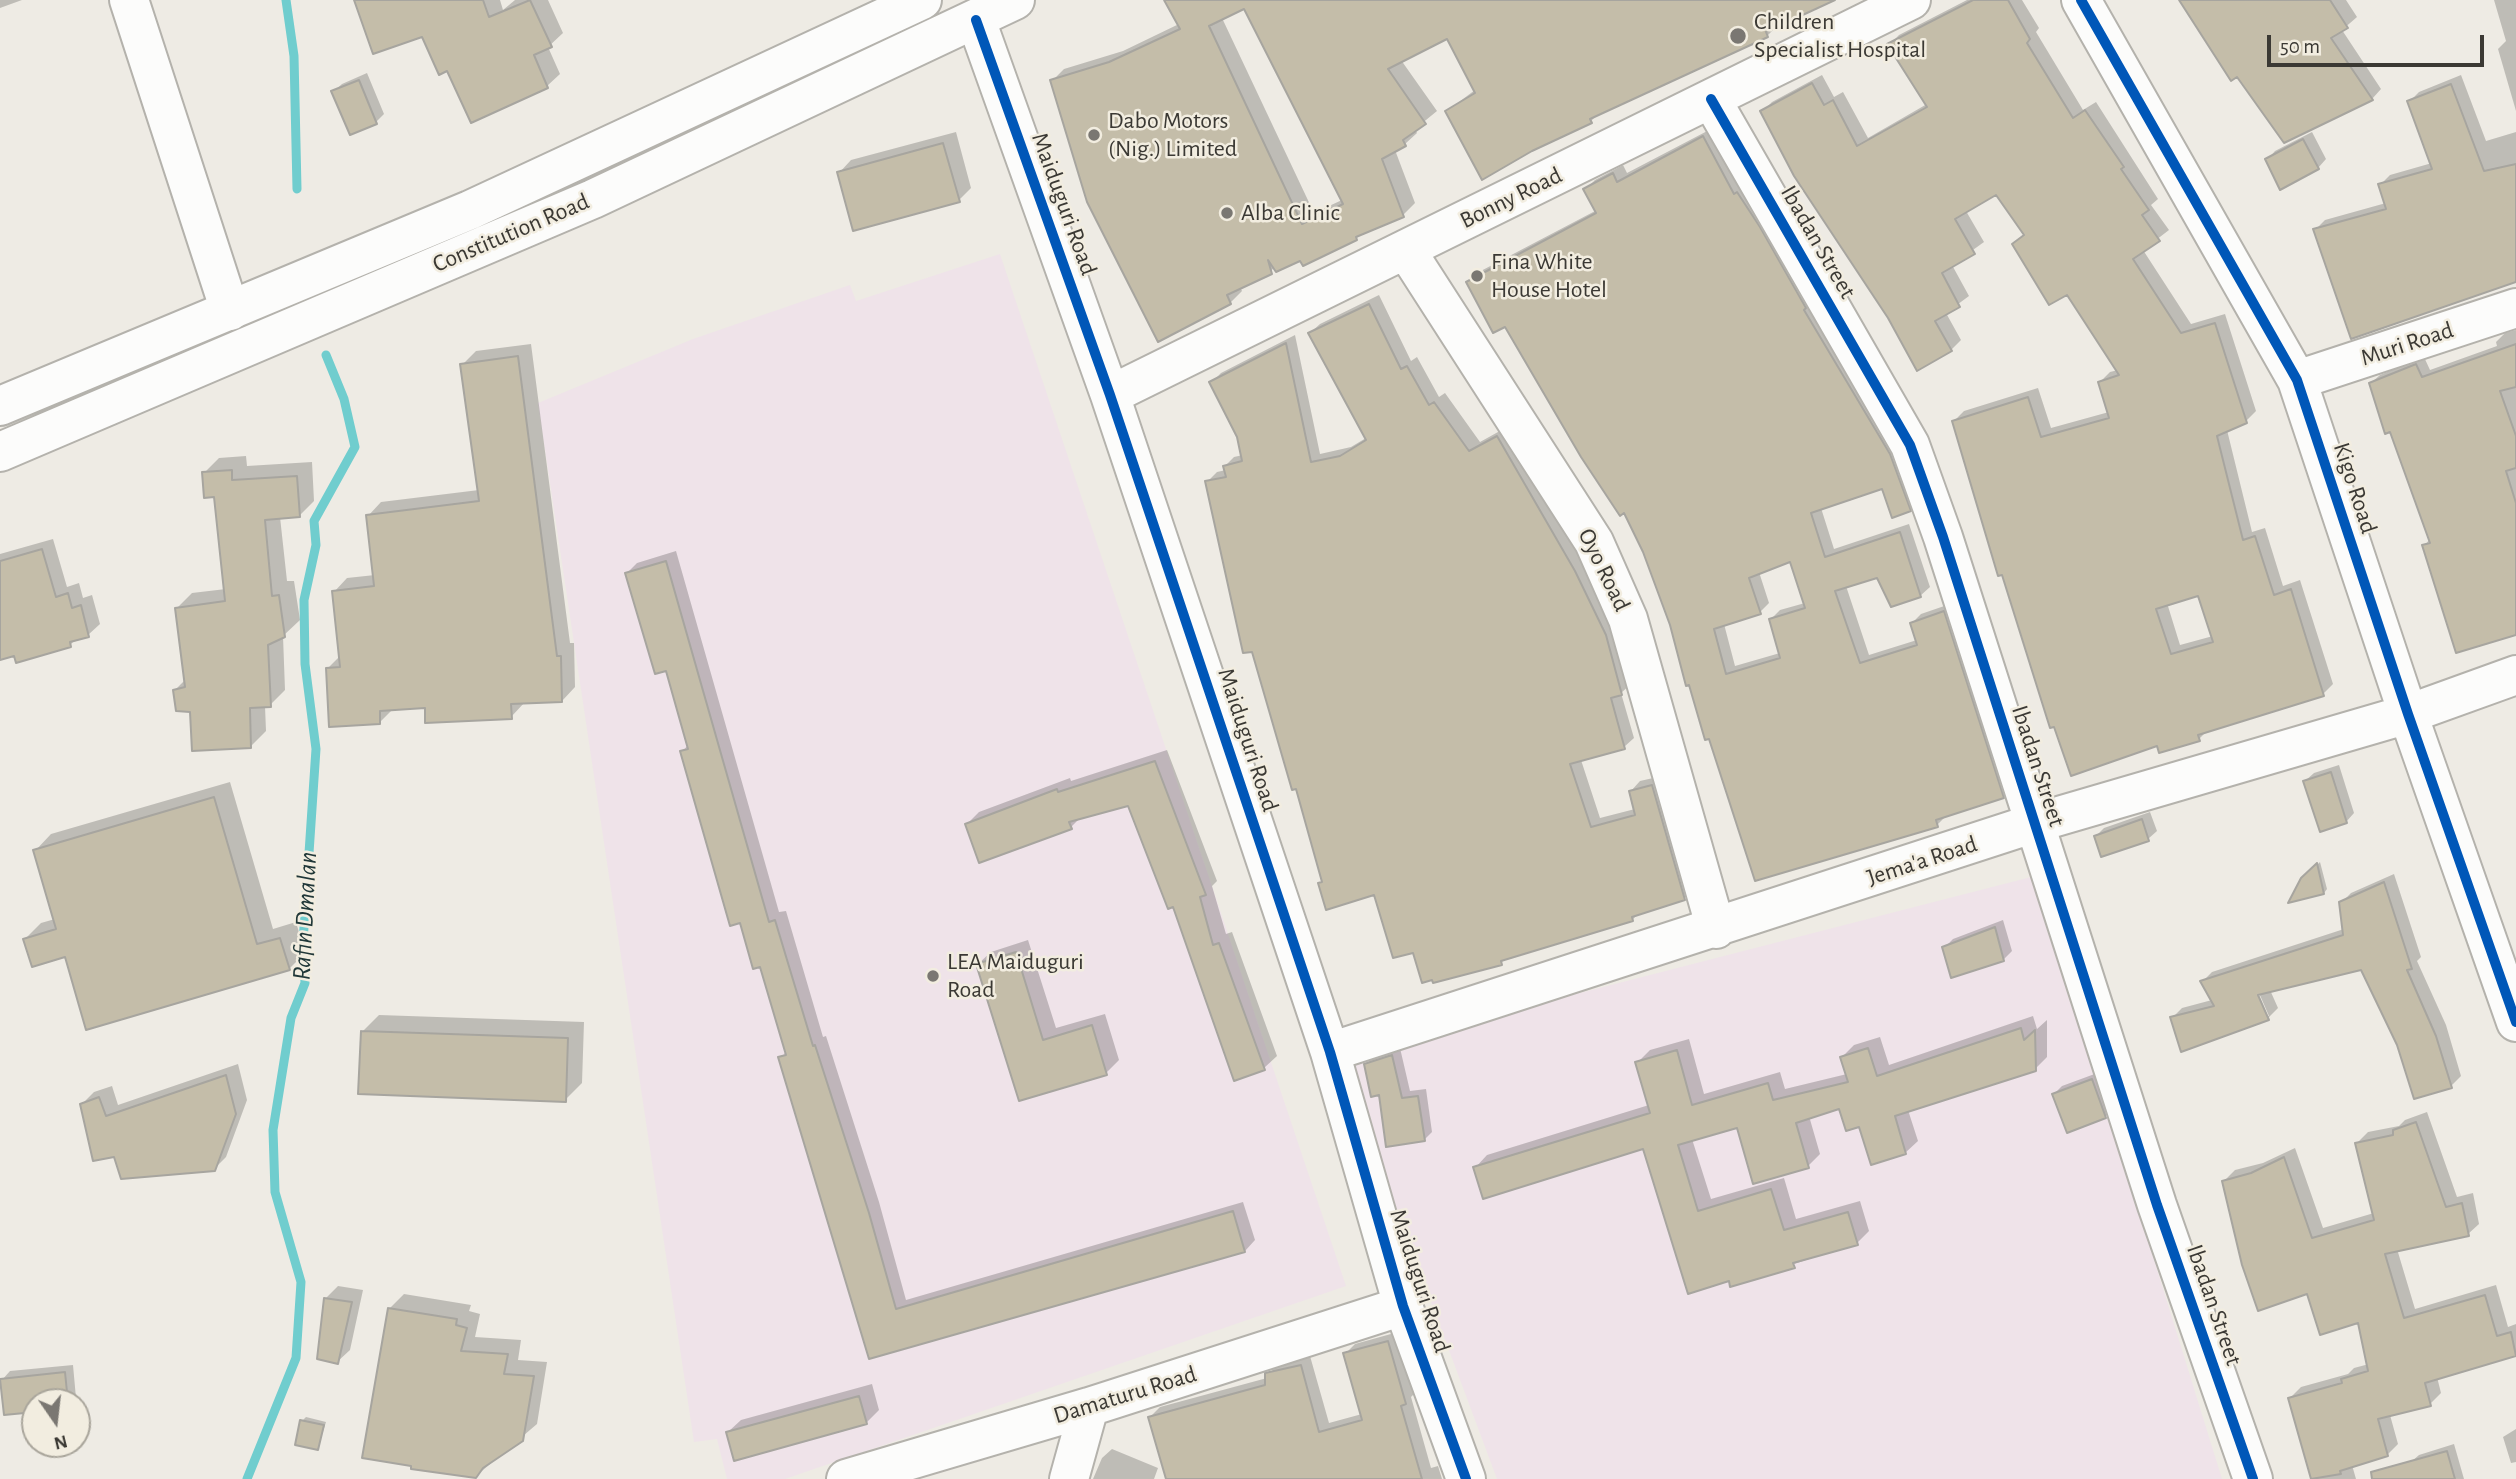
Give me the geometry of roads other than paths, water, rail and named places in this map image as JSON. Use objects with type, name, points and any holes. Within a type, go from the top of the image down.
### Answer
[{"type":"street","points":[[129,0],[230,312]]},
{"type":"street","name":"Constitution Road","points":[[360,277],[507,194],[922,0]]},
{"type":"street","name":"Constitution Road","points":[[0,452],[297,305],[360,277],[593,199],[1015,0]]},
{"type":"street","name":"Bonny Road","points":[[1110,395],[1911,0]]},
{"type":"street","name":"Kigo Road","points":[[2081,0],[2297,380],[2408,713],[2516,1022]]},
{"type":"street","name":"Maiduguri Road","points":[[976,20],[1110,395],[1330,1052],[1403,1306],[1466,1479]]},
{"type":"street","name":"Ibadan Street","points":[[1711,99],[1910,445],[1944,537],[2157,1205],[2253,1479]]},
{"type":"street","name":"Oyo Road","points":[[1406,250],[1594,542],[1628,619],[1716,929]]},
{"type":"street","name":"Constitution Road","points":[[0,407],[230,312],[297,305]]},
{"type":"street","name":"Muri Road","points":[[2297,380],[2516,308]]},
{"type":"street","name":"Jema'a Road","points":[[1330,1052],[2035,824],[2408,713],[2516,675]]},
{"type":"street","name":"Damaturu Road","points":[[846,1479],[1088,1408],[1403,1306]]},
{"type":"street","points":[[1069,1479],[1088,1408]]},
{"type":"waterway","points":[[286,0],[294,56],[297,189]]},
{"type":"waterway","name":"Rafin Dmalan","points":[[247,1479],[296,1358],[301,1282],[275,1192],[273,1130],[291,1018],[305,983],[303,942],[316,749],[305,664],[304,600],[316,545],[314,521],[355,447],[344,399],[326,355]]},
{"type":"place","name":"Children Specialist Hospital","points":[[1738,36]]},
{"type":"place","name":"Dabo Motors (Nig.) Limited","points":[[1094,135]]},
{"type":"place","name":"Alba Clinic","points":[[1227,213]]},
{"type":"place","name":"Fina White House Hotel","points":[[1477,276]]},
{"type":"place","name":"LEA Maiduguri Road","points":[[933,976]]}]
